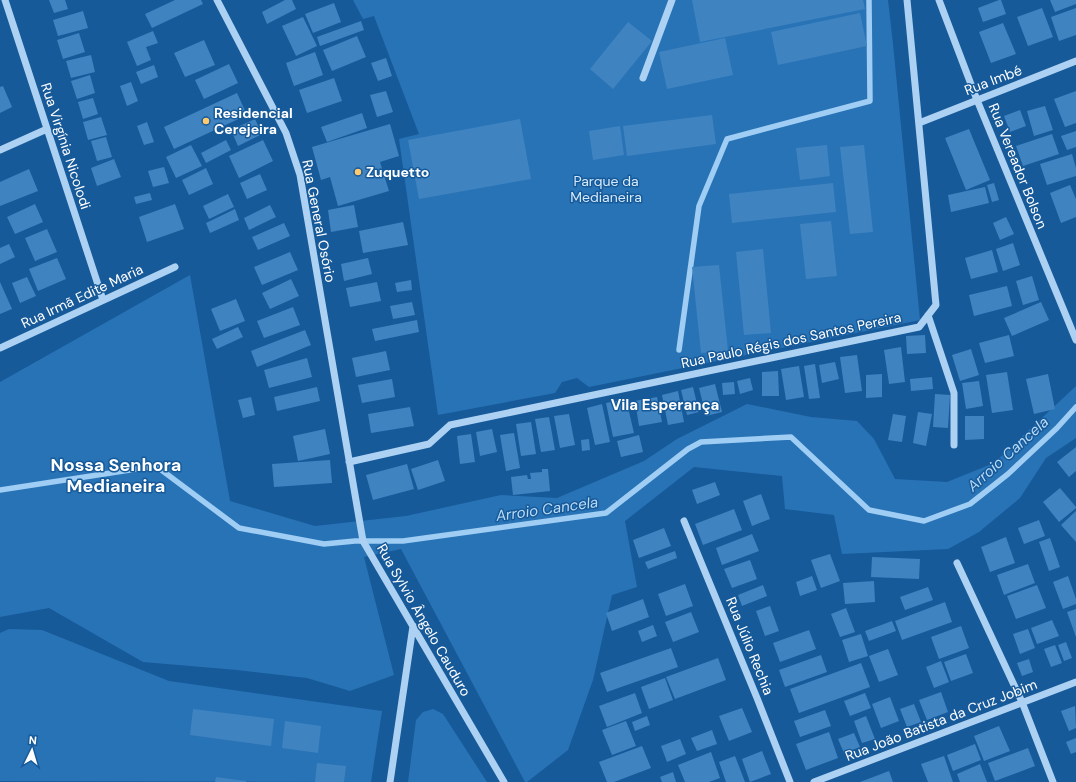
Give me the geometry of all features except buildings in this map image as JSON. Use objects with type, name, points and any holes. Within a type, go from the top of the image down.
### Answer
[{"type":"street","name":"Rua Virgínia Nicolodi","points":[[5,0],[103,300]]},
{"type":"street","name":"Rua General Osório","points":[[217,0],[286,133],[300,175],[350,462]]},
{"type":"street","points":[[643,78],[672,0]]},
{"type":"street","name":"Rua Paulo Régis dos Santos Pereira","points":[[350,462],[429,444],[450,425],[918,327],[936,305],[907,0]]},
{"type":"street","name":"Rua Vereador Bolson","points":[[939,0],[977,100],[1076,340]]},
{"type":"street","name":"Rua Imbé","points":[[919,123],[1076,61]]},
{"type":"street","points":[[0,150],[47,129]]},
{"type":"street","name":"Rua Irmã Edite Maria","points":[[0,348],[175,267]]},
{"type":"street","points":[[928,315],[954,393],[954,445]]},
{"type":"street","name":"Rua Sylvio Ângelo Cauduro","points":[[350,462],[363,541],[504,782]]},
{"type":"street","name":"Rua Júlio Rechia","points":[[684,521],[790,782]]},
{"type":"street","points":[[956,562],[1022,702],[1053,782]]},
{"type":"street","points":[[390,782],[413,626]]},
{"type":"street","name":"Rua João Batista da Cruz Jobim","points":[[814,782],[1076,682]]},
{"type":"green space","name":"Parque da Medianeira","points":[[353,0],[888,0],[920,320],[589,387],[577,378],[562,382],[555,393],[438,415],[399,139],[419,134],[374,16],[363,19]]},
{"type":"green space","points":[[190,275],[230,501],[315,526],[406,516],[501,495],[557,498],[644,461],[677,439],[747,404],[811,417],[857,421],[874,439],[895,479],[947,482],[994,463],[1076,386],[1076,438],[1046,458],[1020,498],[979,532],[948,549],[842,554],[834,515],[785,509],[782,476],[694,467],[625,521],[637,587],[612,595],[593,680],[568,750],[525,782],[401,549],[364,557],[394,675],[350,691],[307,678],[143,662],[49,608],[0,617],[0,382]]},
{"type":"green space","points":[[9,629],[42,630],[169,681],[382,711],[371,782],[0,781],[0,633]]},
{"type":"green space","points":[[433,709],[443,714],[487,782],[408,782],[416,720],[423,712]]},
{"type":"waterway","points":[[679,350],[699,206],[727,139],[870,101],[869,0]]},
{"type":"waterway","name":"Arroio Cancela","points":[[0,490],[156,466],[239,528],[324,544],[355,541],[403,541],[606,513],[688,449],[701,442],[791,437],[869,510],[924,521],[970,504],[1008,474],[1057,428],[1076,407]]},
{"type":"place","name":"Residencial Cerejeira","points":[[206,121]]},
{"type":"place","name":"Zuquetto","points":[[358,172]]},
{"type":"district","name":"Vila Esperança","points":[[665,405]]},
{"type":"district","name":"Nossa Senhora Medianeira","points":[[116,475]]}]
